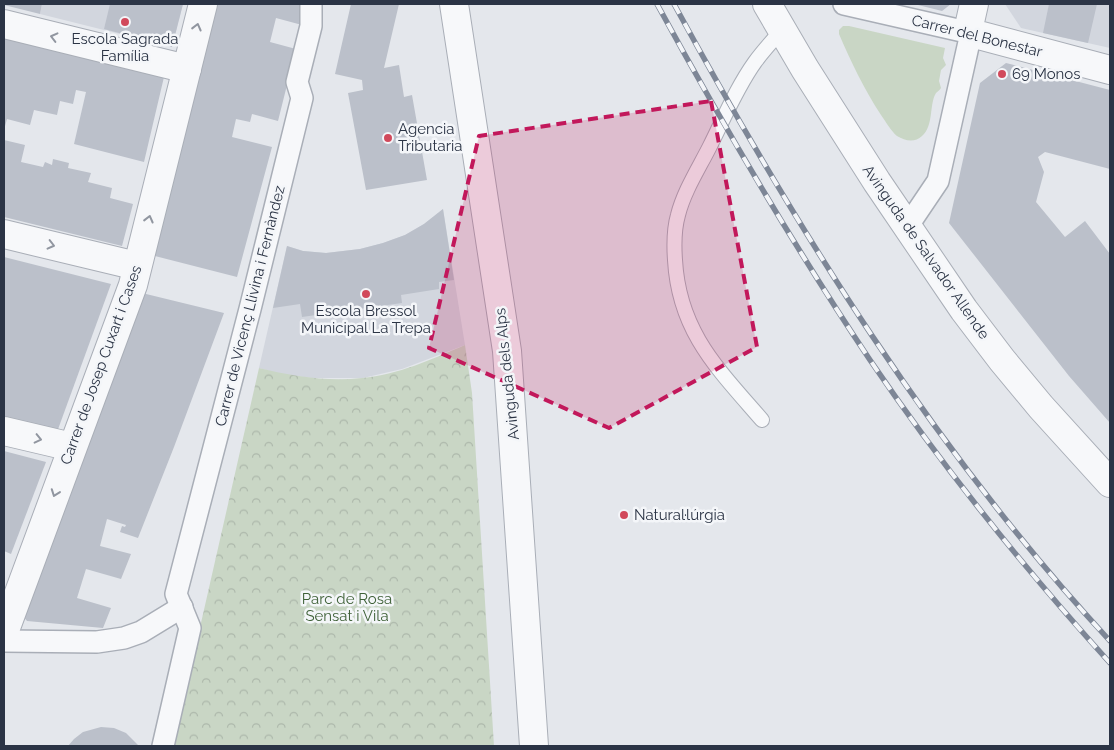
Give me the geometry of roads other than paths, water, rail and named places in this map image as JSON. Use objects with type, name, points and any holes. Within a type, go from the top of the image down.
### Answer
[{"type":"street","name":"Carrer de Josep Cuxart i Cases","points":[[4,633],[132,285],[203,4]]},
{"type":"street","name":"Carrer de Vicenç Llivina i Fernàndez","points":[[163,746],[190,628],[176,594],[250,309],[302,98],[297,82],[310,26],[311,4]]},
{"type":"street","name":"Avinguda dels Alps","points":[[454,4],[507,352],[534,746]]},
{"type":"street","name":"Avinguda de Salvador Allende","points":[[767,4],[858,154],[964,310],[1002,360],[1110,483]]},
{"type":"street","name":"Carrer del Bonestar","points":[[844,4],[971,33],[1110,70]]},
{"type":"street","points":[[908,227],[938,180],[971,33],[970,22],[974,4]]},
{"type":"street","points":[[4,24],[187,69]]},
{"type":"street","points":[[4,234],[137,266]]},
{"type":"street","points":[[4,431],[72,447]]},
{"type":"street","points":[[4,641],[97,642],[124,638],[141,632],[182,607]]},
{"type":"lane","points":[[762,420],[714,364],[693,332],[682,305],[676,276],[674,247],[678,215],[686,194],[754,63],[782,30]]},
{"type":"railway","points":[[657,4],[759,184],[841,317],[897,400],[985,516],[1110,663]]},
{"type":"railway","points":[[674,4],[769,172],[872,336],[985,494],[1046,569],[1110,641]]},
{"type":"place","name":"Escola Sagrada Família","points":[[125,22]]},
{"type":"place","name":"69 Monos","points":[[1002,74]]},
{"type":"place","name":"Agencia Tributaria","points":[[388,138]]},
{"type":"place","name":"Escola Bressol Municipal La Trepa","points":[[366,294]]},
{"type":"place","name":"Natural·lúrgia","points":[[624,515]]},
{"type":"park label","name":"Parc de Rosa Sensat i Vila","points":[[347,608]]}]
